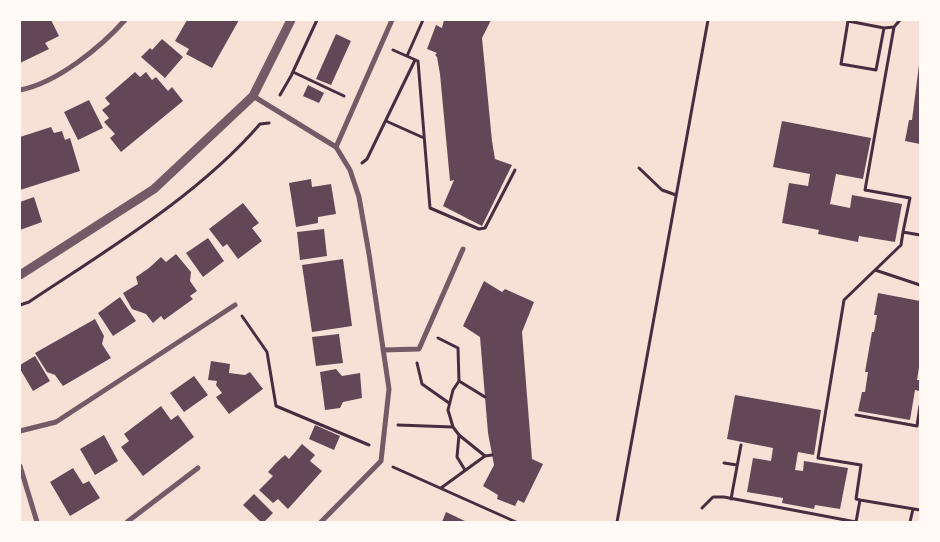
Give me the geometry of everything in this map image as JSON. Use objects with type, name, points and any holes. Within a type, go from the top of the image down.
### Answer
[{"type":"street","points":[[20,90],[68,69],[109,38],[125,20]]},
{"type":"street","points":[[20,275],[154,189],[253,96],[291,20]]},
{"type":"street","points":[[336,147],[392,20]]},
{"type":"street","points":[[253,96],[336,147],[350,170],[360,197],[389,390],[381,461],[321,522]]},
{"type":"street","points":[[383,350],[419,349],[463,249]]},
{"type":"street","points":[[20,431],[56,422],[235,305]]},
{"type":"street","points":[[20,466],[37,522]]},
{"type":"street","points":[[127,522],[198,468]]},
{"type":"path","points":[[20,305],[29,302],[151,220],[222,164],[260,124],[270,106],[280,95],[317,20]]},
{"type":"path","points":[[407,56],[423,20]]},
{"type":"path","points":[[617,522],[708,20]]},
{"type":"path","points":[[900,20],[894,27],[865,190],[910,198],[901,245],[844,300],[818,458],[861,465],[856,499],[920,510]]},
{"type":"path","points":[[884,28],[876,70],[841,64],[848,21],[884,28],[894,27]]},
{"type":"path","points":[[382,44],[418,61],[430,208],[479,229],[485,228],[515,170]]},
{"type":"path","points":[[350,170],[367,160],[415,60]]},
{"type":"path","points":[[293,72],[356,101]]},
{"type":"path","points":[[386,121],[425,138]]},
{"type":"path","points":[[260,124],[273,125]]},
{"type":"path","points":[[639,168],[662,190],[676,196]]},
{"type":"path","points":[[903,232],[920,235]]},
{"type":"path","points":[[875,270],[920,285]]},
{"type":"path","points":[[235,305],[267,352],[276,406],[371,446]]},
{"type":"path","points":[[426,332],[458,348],[459,381],[453,390],[449,403],[450,419],[459,435],[485,456]]},
{"type":"path","points":[[385,364],[417,361],[422,384],[449,403]]},
{"type":"path","points":[[459,381],[485,397]]},
{"type":"path","points":[[856,415],[917,426],[920,406]]},
{"type":"path","points":[[385,424],[453,427]]},
{"type":"path","points":[[459,435],[457,457],[465,470]]},
{"type":"path","points":[[368,453],[374,438]]},
{"type":"path","points":[[731,499],[741,445]]},
{"type":"path","points":[[441,488],[485,456],[492,455]]},
{"type":"path","points":[[381,461],[513,521]]},
{"type":"path","points":[[724,463],[737,465]]},
{"type":"path","points":[[702,508],[713,497],[724,497],[856,522],[860,500]]},
{"type":"path","points":[[910,522],[913,509]]},
{"type":"building","points":[[24,20],[51,20],[59,36],[45,43],[49,49],[20,63],[20,22]]},
{"type":"building","points":[[187,20],[239,20],[212,68],[186,54],[189,49],[175,41]]},
{"type":"building","points":[[444,20],[491,20],[482,38],[492,141],[495,159],[512,165],[482,226],[443,206],[454,180],[450,181],[440,74],[435,55],[437,53],[427,49],[436,25],[442,28]]},
{"type":"building","points":[[336,34],[351,41],[331,85],[316,79]]},
{"type":"building","points":[[162,39],[183,57],[165,78],[141,57],[150,48],[152,50]]},
{"type":"building","points":[[919,65],[920,144],[905,141],[909,120],[912,120]]},
{"type":"building","points":[[135,72],[140,77],[146,72],[152,80],[156,77],[168,91],[172,87],[183,101],[121,152],[110,138],[115,134],[104,122],[109,118],[102,110],[110,104],[105,98]]},
{"type":"building","points":[[308,85],[324,93],[319,103],[303,96]]},
{"type":"building","points":[[89,100],[103,128],[78,140],[64,112]]},
{"type":"building","points":[[782,121],[871,138],[863,179],[836,174],[830,204],[850,208],[852,195],[902,204],[895,242],[859,236],[858,242],[818,234],[819,230],[782,223],[789,183],[808,186],[810,174],[773,167]]},
{"type":"building","points":[[51,127],[54,133],[62,131],[65,140],[70,138],[80,171],[20,190],[20,137]]},
{"type":"building","points":[[311,179],[312,187],[331,184],[336,214],[318,217],[318,223],[296,227],[289,183]]},
{"type":"building","points":[[34,197],[42,222],[20,230],[20,202]]},
{"type":"building","points":[[243,203],[259,223],[252,228],[262,241],[238,259],[227,244],[223,247],[209,229]]},
{"type":"building","points":[[324,229],[327,256],[300,260],[297,232]]},
{"type":"building","points":[[208,238],[224,261],[203,277],[186,253]]},
{"type":"building","points":[[176,254],[191,272],[190,281],[197,291],[190,296],[193,299],[164,320],[161,316],[153,323],[146,314],[132,309],[123,293],[138,284],[136,277],[161,257],[166,262]]},
{"type":"building","points":[[343,259],[352,326],[312,332],[302,265]]},
{"type":"building","points":[[484,281],[502,292],[505,289],[534,302],[522,332],[532,459],[543,464],[524,503],[518,500],[515,506],[497,499],[498,495],[483,486],[494,465],[488,433],[480,337],[463,326]]},
{"type":"building","points":[[878,293],[920,301],[920,361],[917,380],[920,380],[920,391],[915,390],[910,420],[858,411],[862,392],[865,392],[868,372],[865,372],[877,315],[874,315]]},
{"type":"building","points":[[120,297],[136,321],[113,336],[98,313]]},
{"type":"building","points":[[95,319],[104,336],[102,344],[111,358],[63,386],[55,375],[47,372],[35,353]]},
{"type":"building","points":[[339,334],[343,363],[316,366],[312,337]]},
{"type":"building","points":[[35,356],[50,381],[33,391],[20,369],[20,365]]},
{"type":"building","points":[[211,361],[230,364],[229,373],[245,375],[250,372],[263,389],[229,414],[216,397],[222,393],[216,385],[217,381],[208,380]]},
{"type":"building","points":[[336,369],[342,376],[360,373],[362,398],[343,402],[340,408],[325,410],[320,372]]},
{"type":"building","points":[[194,376],[208,395],[184,412],[170,393]]},
{"type":"building","points":[[735,395],[821,410],[814,455],[798,452],[795,470],[803,471],[804,461],[848,468],[840,509],[815,505],[814,509],[782,503],[783,498],[747,492],[753,458],[771,461],[773,448],[727,439]]},
{"type":"building","points":[[161,406],[171,420],[178,415],[194,437],[143,476],[121,447],[129,441],[124,434]]},
{"type":"building","points":[[315,425],[340,436],[334,450],[309,439]]},
{"type":"building","points":[[104,435],[118,461],[95,475],[80,449]]},
{"type":"building","points":[[302,444],[315,455],[310,461],[322,471],[288,509],[278,499],[273,503],[259,490],[273,476],[268,472],[276,463],[285,455],[289,459]]},
{"type":"building","points":[[73,468],[83,484],[89,481],[100,498],[70,516],[50,482]]},
{"type":"building","points":[[254,494],[273,513],[264,522],[261,522],[243,505]]},
{"type":"building","points":[[446,512],[467,522],[442,522]]}]
